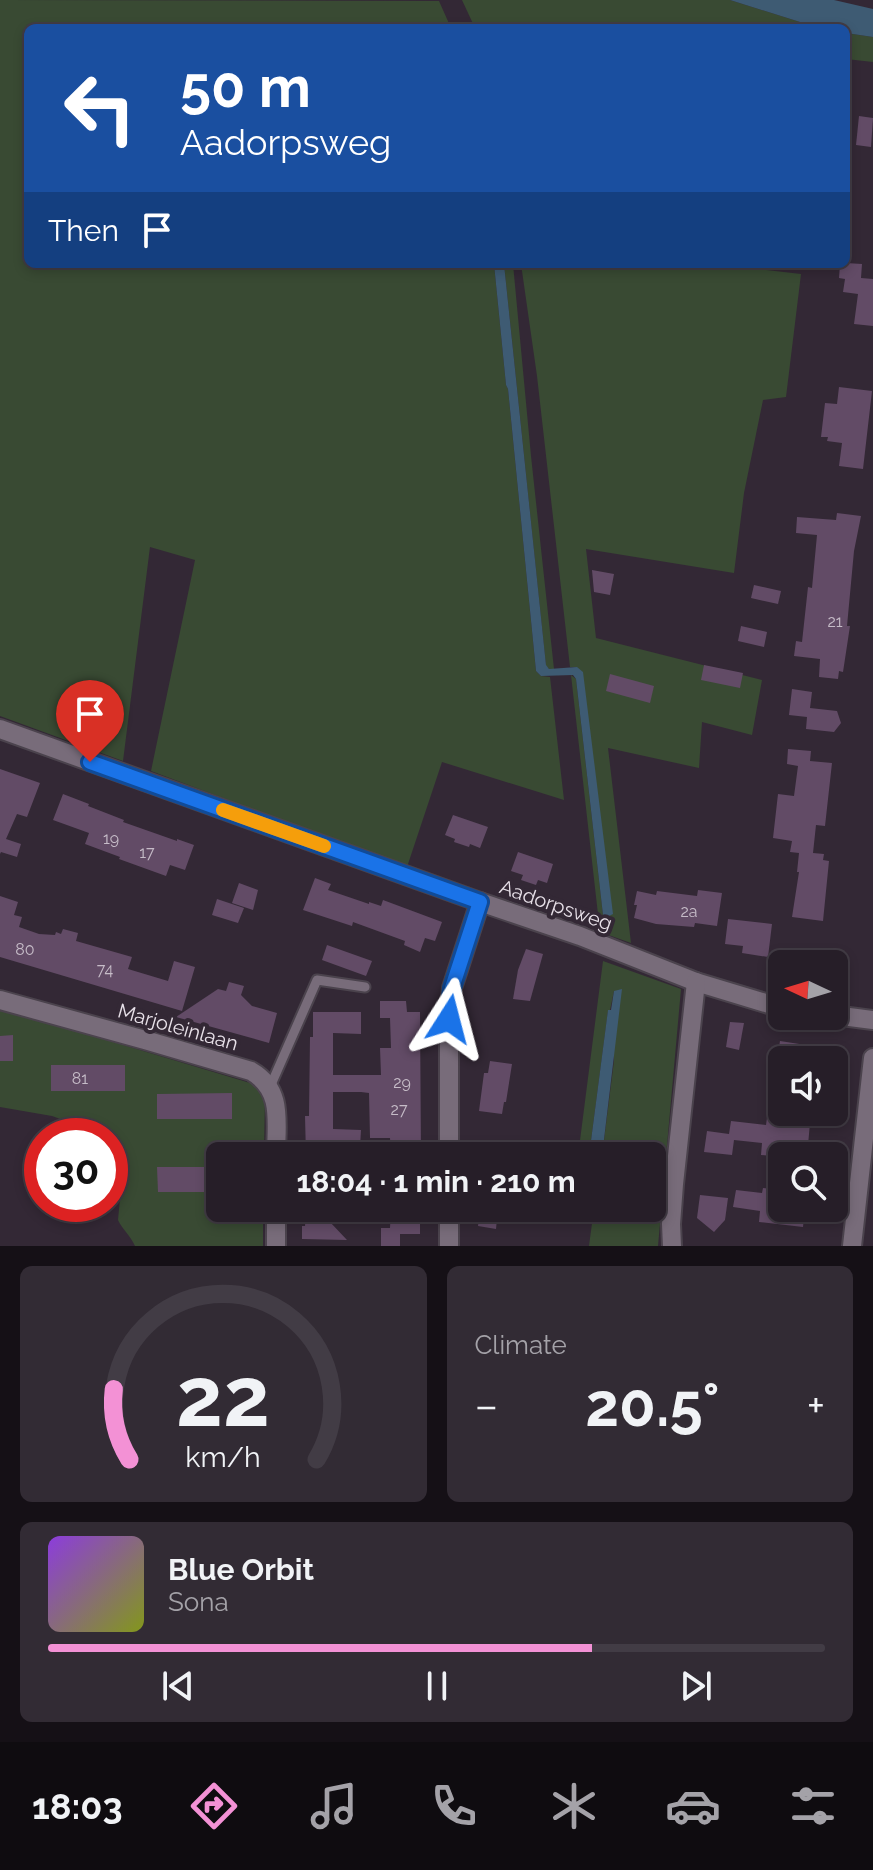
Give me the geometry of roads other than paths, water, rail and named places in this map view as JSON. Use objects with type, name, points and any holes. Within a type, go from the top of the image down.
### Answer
[{"type":"street","name":"Aadorpsweg","points":[[0,729],[598,942],[696,982],[768,1004]]},
{"type":"street","points":[[449,1142],[452,988],[480,902]]},
{"type":"street","points":[[672,1246],[673,1197],[696,982]]},
{"type":"street","name":"Marjoleinlaan","points":[[0,1000],[251,1071],[270,1087]]},
{"type":"street","points":[[848,1017],[873,1020]]},
{"type":"street","points":[[852,1246],[873,1058]]},
{"type":"street","points":[[270,1087],[276,1105],[276,1142]]},
{"type":"street","points":[[276,1222],[276,1246]]},
{"type":"street","points":[[449,1222],[449,1246]]},
{"type":"lane","points":[[270,1087],[317,980],[365,987]]},
{"type":"water","points":[[730,0],[834,0],[873,9],[873,37],[850,34],[850,24],[806,24]]},
{"type":"water","points":[[494,268],[504,268],[546,665],[549,669],[577,667],[583,672],[613,914],[609,916],[603,915],[576,679],[573,675],[541,676],[536,671]]},
{"type":"water","points":[[622,989],[604,1142],[591,1142],[608,1010],[611,1010],[614,991]]}]
